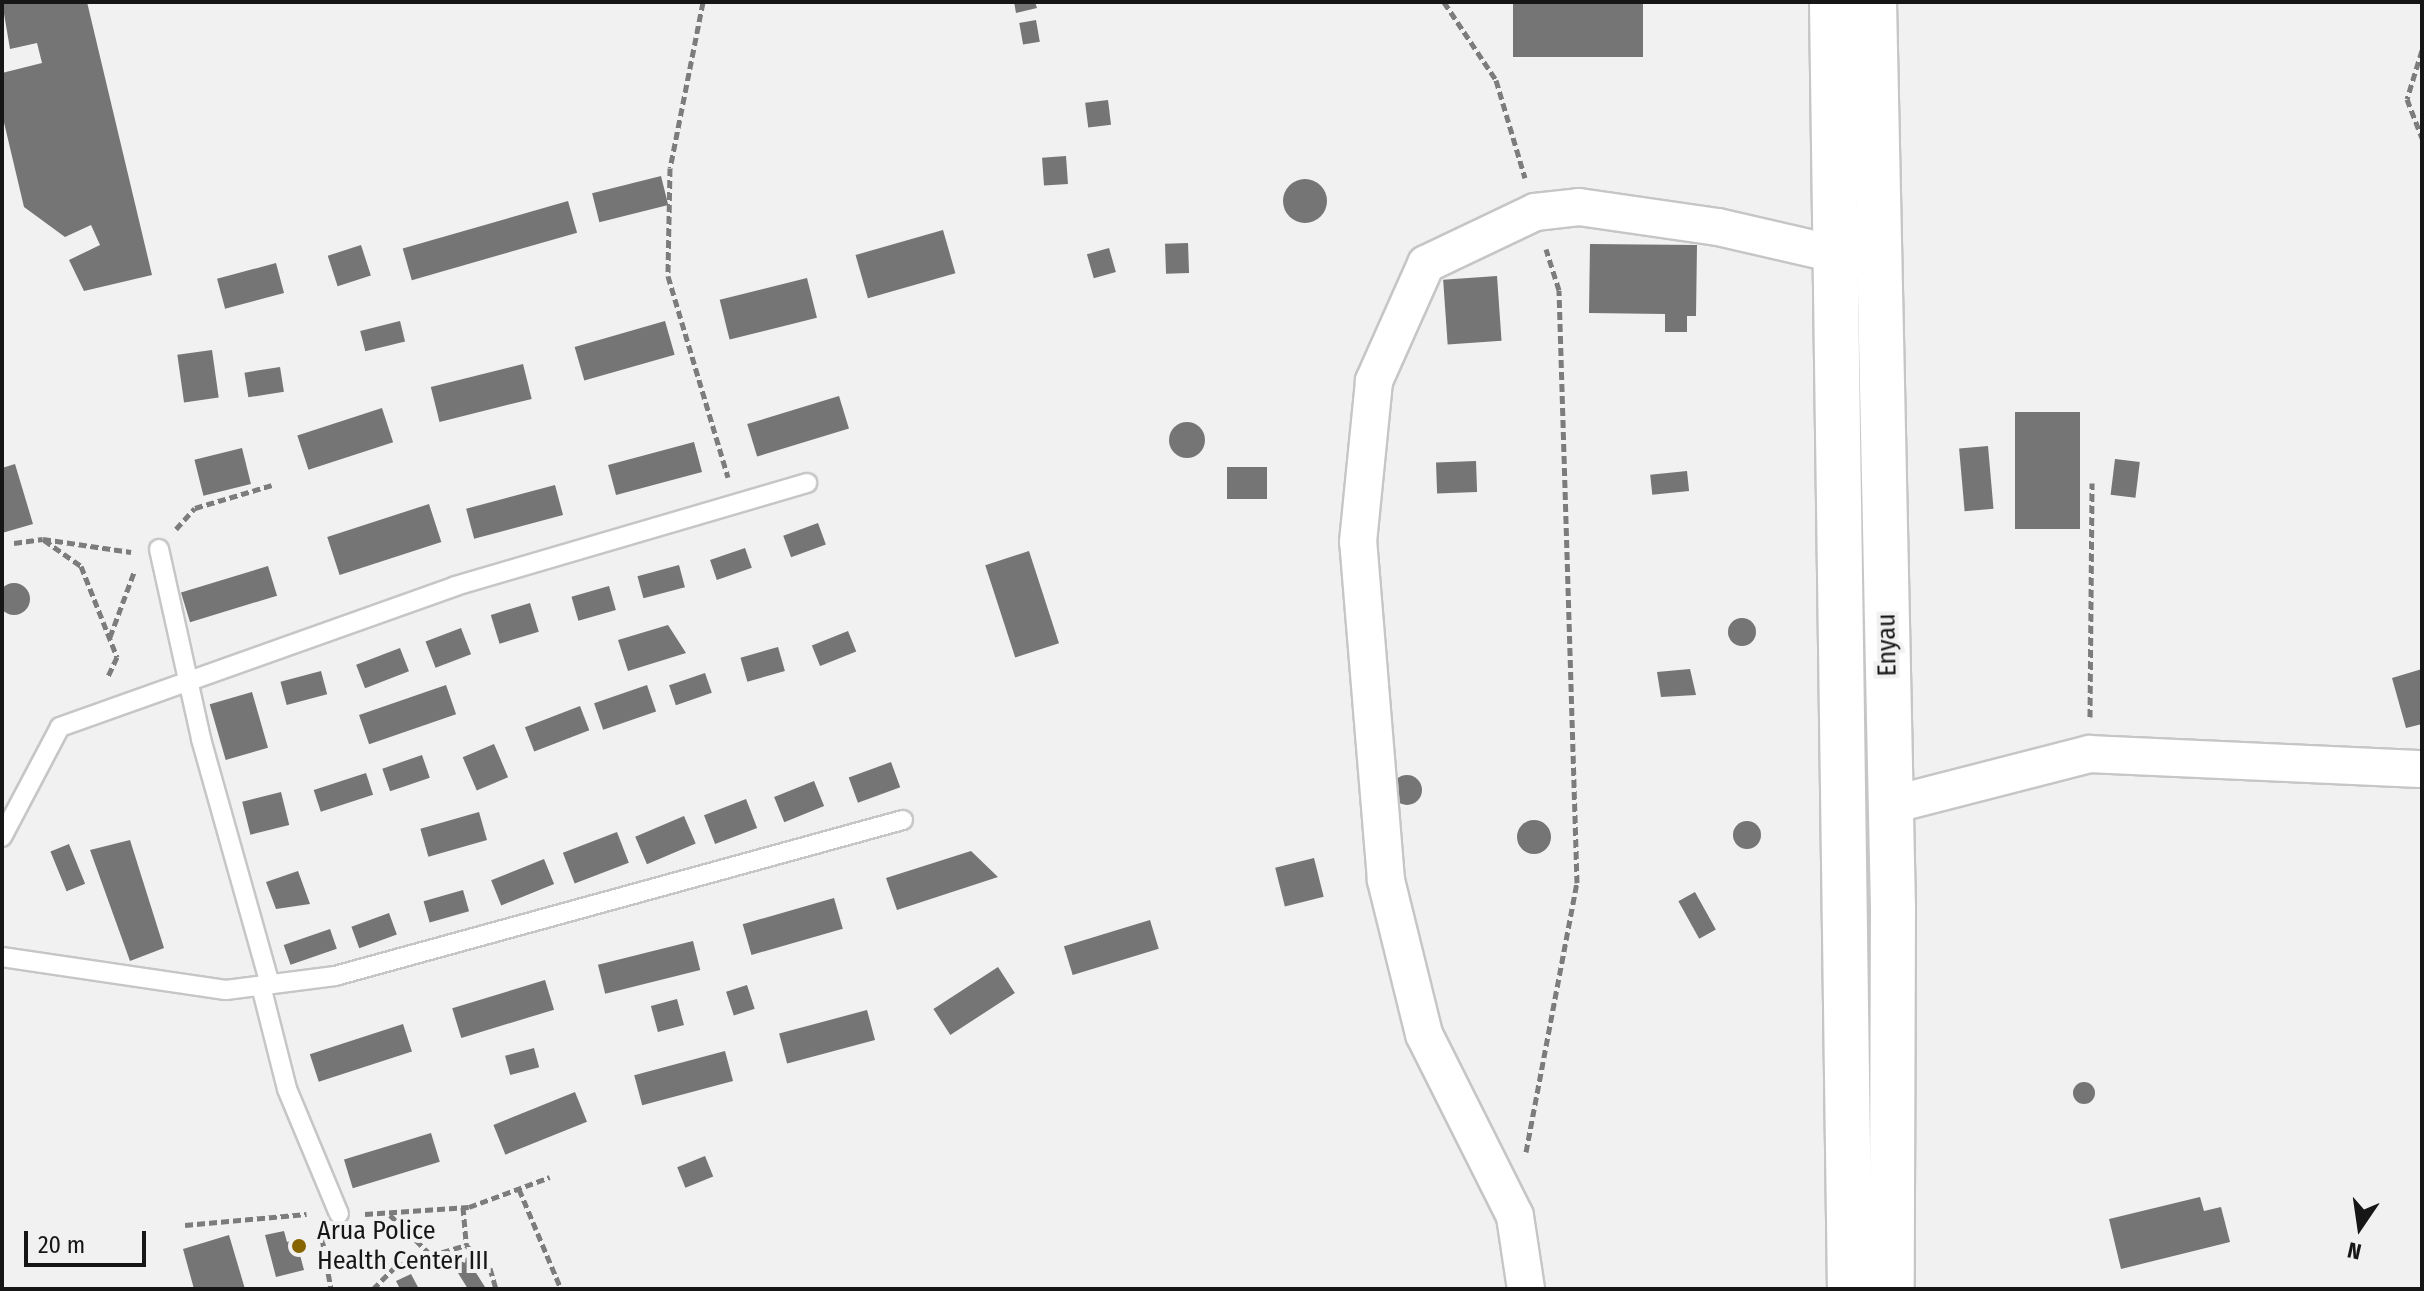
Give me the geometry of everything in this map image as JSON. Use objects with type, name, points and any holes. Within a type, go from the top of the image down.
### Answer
[{"type":"street","name":"Enyau","points":[[1832,2],[1858,260],[1891,805],[1892,1289]]},
{"type":"street","name":"Enyau","points":[[1850,1289],[1858,260],[1874,2]]},
{"type":"street","points":[[1526,1289],[1515,1216],[1424,1034],[1386,880],[1358,542],[1374,381],[1414,282],[1458,243],[1535,212],[1579,207],[1718,227],[1858,260]]},
{"type":"street","points":[[1891,805],[2090,754],[2422,769]]},
{"type":"lane","points":[[2,837],[60,727],[455,586],[807,483]]},
{"type":"lane","points":[[159,549],[265,985],[287,1089],[339,1214]]},
{"type":"lane","points":[[2,957],[226,990],[335,976],[903,820]]},
{"type":"path","points":[[703,2],[670,168],[668,276],[738,503]]},
{"type":"path","points":[[1444,2],[1496,80],[1559,290],[1577,883],[1515,1216]]},
{"type":"path","points":[[2422,50],[2407,99],[2422,138]]},
{"type":"path","points":[[2090,754],[2092,483]]},
{"type":"path","points":[[43,539],[81,566],[117,657],[88,718]]},
{"type":"path","points":[[110,638],[131,576],[159,549]]},
{"type":"path","points":[[519,1189],[561,1289]]},
{"type":"path","points":[[463,1207],[466,1245],[490,1268],[496,1289]]},
{"type":"path","points":[[389,1214],[434,1258]]},
{"type":"path","points":[[320,1226],[331,1289]]},
{"type":"path","points":[[373,1289],[396,1266],[434,1258],[466,1245]]},
{"type":"building","points":[[2,2],[87,2],[152,275],[84,291],[69,260],[100,245],[91,225],[65,237],[24,207],[2,114],[2,73],[42,63],[37,43],[10,49]]},
{"type":"building","points":[[1014,2],[1035,2],[1037,8],[1016,13]]},
{"type":"building","points":[[1513,2],[1643,2],[1643,57],[1513,57]]},
{"type":"building","points":[[1036,20],[1040,42],[1023,45],[1019,23]]},
{"type":"building","points":[[1108,100],[1111,125],[1088,128],[1085,103]]},
{"type":"building","points":[[1066,156],[1068,184],[1044,186],[1042,158]]},
{"type":"building","points":[[661,176],[668,205],[599,222],[592,193]]},
{"type":"building","points":[[1305,179],[1321,185],[1327,201],[1321,217],[1305,223],[1289,217],[1283,201],[1289,185]]},
{"type":"building","points":[[568,201],[577,233],[412,280],[403,248]]},
{"type":"building","points":[[943,230],[955,273],[868,298],[856,255]]},
{"type":"building","points":[[1188,243],[1189,273],[1166,274],[1165,244]]},
{"type":"building","points":[[1590,244],[1697,245],[1696,316],[1687,316],[1687,332],[1665,332],[1665,314],[1589,313]]},
{"type":"building","points":[[361,245],[371,275],[338,286],[328,256]]},
{"type":"building","points":[[1109,248],[1116,272],[1094,278],[1087,254]]},
{"type":"building","points":[[276,263],[284,293],[225,309],[217,279]]},
{"type":"building","points":[[1497,276],[1502,341],[1448,345],[1443,280]]},
{"type":"building","points":[[807,278],[817,318],[730,340],[720,300]]},
{"type":"building","points":[[400,321],[405,341],[365,351],[360,331]]},
{"type":"building","points":[[665,321],[675,355],[584,381],[575,347]]},
{"type":"building","points":[[212,350],[219,398],[184,402],[177,355]]},
{"type":"building","points":[[523,364],[532,399],[440,422],[431,387]]},
{"type":"building","points":[[280,367],[284,392],[248,397],[244,373]]},
{"type":"building","points":[[839,396],[849,429],[757,457],[747,424]]},
{"type":"building","points":[[382,408],[393,442],[308,470],[297,436]]},
{"type":"building","points":[[2015,412],[2080,412],[2080,529],[2015,529]]},
{"type":"building","points":[[1187,422],[1199,428],[1205,440],[1199,452],[1187,458],[1175,452],[1169,440],[1175,428]]},
{"type":"building","points":[[694,442],[702,472],[616,495],[608,465]]},
{"type":"building","points":[[1988,446],[1993,509],[1965,511],[1959,449]]},
{"type":"building","points":[[242,448],[251,484],[203,496],[194,460]]},
{"type":"building","points":[[2115,459],[2140,462],[2135,498],[2111,495]]},
{"type":"building","points":[[1476,461],[1477,492],[1437,493],[1436,462]]},
{"type":"building","points":[[15,464],[33,524],[2,533],[2,468]]},
{"type":"building","points":[[1227,467],[1267,467],[1267,499],[1227,499]]},
{"type":"building","points":[[1687,471],[1689,491],[1652,495],[1650,475]]},
{"type":"building","points":[[555,485],[563,515],[474,539],[466,509]]},
{"type":"building","points":[[429,504],[441,542],[340,575],[327,537]]},
{"type":"building","points":[[818,523],[826,545],[791,557],[783,536]]},
{"type":"building","points":[[745,548],[752,568],[717,580],[710,560]]},
{"type":"building","points":[[1029,551],[1059,643],[1015,657],[985,565]]},
{"type":"building","points":[[679,565],[685,587],[643,598],[637,576]]},
{"type":"building","points":[[268,566],[277,596],[190,622],[181,593]]},
{"type":"building","points":[[14,583],[25,588],[30,599],[25,610],[14,615],[3,610],[-2,599],[3,588]]},
{"type":"building","points":[[609,586],[616,610],[578,621],[572,597]]},
{"type":"building","points":[[530,603],[539,632],[500,644],[491,615]]},
{"type":"building","points":[[1742,618],[1752,622],[1756,632],[1752,642],[1742,646],[1732,642],[1728,632],[1732,622]]},
{"type":"building","points":[[668,625],[686,653],[628,671],[618,640]]},
{"type":"building","points":[[461,628],[471,654],[436,668],[426,642]]},
{"type":"building","points":[[848,631],[856,651],[820,666],[812,646]]},
{"type":"building","points":[[778,647],[785,671],[747,682],[741,658]]},
{"type":"building","points":[[400,648],[409,671],[365,688],[356,665]]},
{"type":"building","points":[[1690,669],[1696,695],[1661,697],[1657,672]]},
{"type":"building","points":[[2422,669],[2422,724],[2406,728],[2392,678]]},
{"type":"building","points":[[321,671],[327,694],[287,705],[280,682]]},
{"type":"building","points":[[705,673],[712,693],[676,705],[669,685]]},
{"type":"building","points":[[446,685],[456,714],[369,744],[359,715]]},
{"type":"building","points":[[647,685],[656,711],[603,730],[594,703]]},
{"type":"building","points":[[252,692],[268,748],[226,760],[210,704]]},
{"type":"building","points":[[580,706],[589,730],[534,751],[525,727]]},
{"type":"building","points":[[494,744],[508,777],[477,790],[463,757]]},
{"type":"building","points":[[422,755],[430,778],[390,791],[382,769]]},
{"type":"building","points":[[891,762],[900,787],[858,803],[849,777]]},
{"type":"building","points":[[366,773],[373,795],[321,812],[314,790]]},
{"type":"building","points":[[1407,775],[1413,776],[1421,784],[1421,796],[1413,804],[1407,805],[1401,804],[1393,796],[1392,790],[1393,784],[1401,776]]},
{"type":"building","points":[[814,781],[824,806],[784,822],[774,797]]},
{"type":"building","points":[[281,792],[289,825],[250,835],[242,802]]},
{"type":"building","points":[[746,799],[757,828],[715,844],[704,815]]},
{"type":"building","points":[[479,812],[487,840],[428,857],[420,829]]},
{"type":"building","points":[[684,816],[696,844],[647,864],[635,837]]},
{"type":"building","points":[[1534,820],[1546,825],[1551,837],[1546,849],[1534,854],[1522,849],[1517,837],[1522,825]]},
{"type":"building","points":[[1747,821],[1757,825],[1761,835],[1757,845],[1747,849],[1737,845],[1733,835],[1737,825]]},
{"type":"building","points":[[617,832],[629,863],[575,884],[563,853]]},
{"type":"building","points":[[130,840],[164,948],[130,961],[90,850]]},
{"type":"building","points":[[69,844],[85,884],[67,891],[50,851]]},
{"type":"building","points":[[971,851],[998,877],[897,910],[886,878]]},
{"type":"building","points":[[1314,858],[1324,897],[1285,906],[1275,868]]},
{"type":"building","points":[[544,859],[554,884],[501,905],[491,880]]},
{"type":"building","points":[[298,871],[310,904],[276,909],[266,882]]},
{"type":"building","points":[[463,890],[469,911],[430,922],[424,901]]},
{"type":"building","points":[[1695,892],[1716,930],[1699,939],[1678,901]]},
{"type":"building","points":[[834,898],[843,929],[752,955],[743,924]]},
{"type":"building","points":[[389,913],[397,935],[359,948],[351,927]]},
{"type":"building","points":[[1150,920],[1159,949],[1073,975],[1064,946]]},
{"type":"building","points":[[330,929],[337,949],[291,965],[284,945]]},
{"type":"building","points":[[693,941],[700,970],[605,994],[598,965]]},
{"type":"building","points":[[998,967],[1015,993],[950,1035],[933,1009]]},
{"type":"building","points":[[545,980],[554,1010],[461,1038],[452,1008]]},
{"type":"building","points":[[747,985],[755,1009],[734,1016],[726,992]]},
{"type":"building","points":[[677,999],[684,1025],[658,1032],[651,1006]]},
{"type":"building","points":[[867,1010],[875,1040],[787,1063],[779,1034]]},
{"type":"building","points":[[403,1024],[412,1052],[319,1082],[310,1054]]},
{"type":"building","points":[[534,1048],[539,1067],[510,1075],[505,1056]]},
{"type":"building","points":[[725,1051],[733,1081],[642,1105],[634,1075]]},
{"type":"building","points":[[2084,1082],[2092,1085],[2095,1093],[2092,1101],[2084,1104],[2076,1101],[2073,1093],[2076,1085]]},
{"type":"building","points":[[575,1092],[587,1122],[505,1155],[493,1125]]},
{"type":"building","points":[[431,1133],[440,1162],[353,1188],[344,1160]]},
{"type":"building","points":[[705,1156],[713,1176],[685,1188],[677,1167]]},
{"type":"building","points":[[2200,1197],[2204,1211],[2221,1207],[2230,1242],[2121,1269],[2109,1219]]},
{"type":"building","points":[[284,1231],[287,1242],[296,1240],[304,1270],[276,1277],[265,1235]]},
{"type":"building","points":[[229,1235],[245,1289],[194,1289],[183,1249]]},
{"type":"building","points":[[466,1257],[485,1287],[483,1289],[468,1289],[453,1265]]},
{"type":"building","points":[[411,1274],[419,1289],[400,1289],[396,1281]]},
{"type":"place","name":"Arua Police Health Center III","points":[[299,1246]]}]
